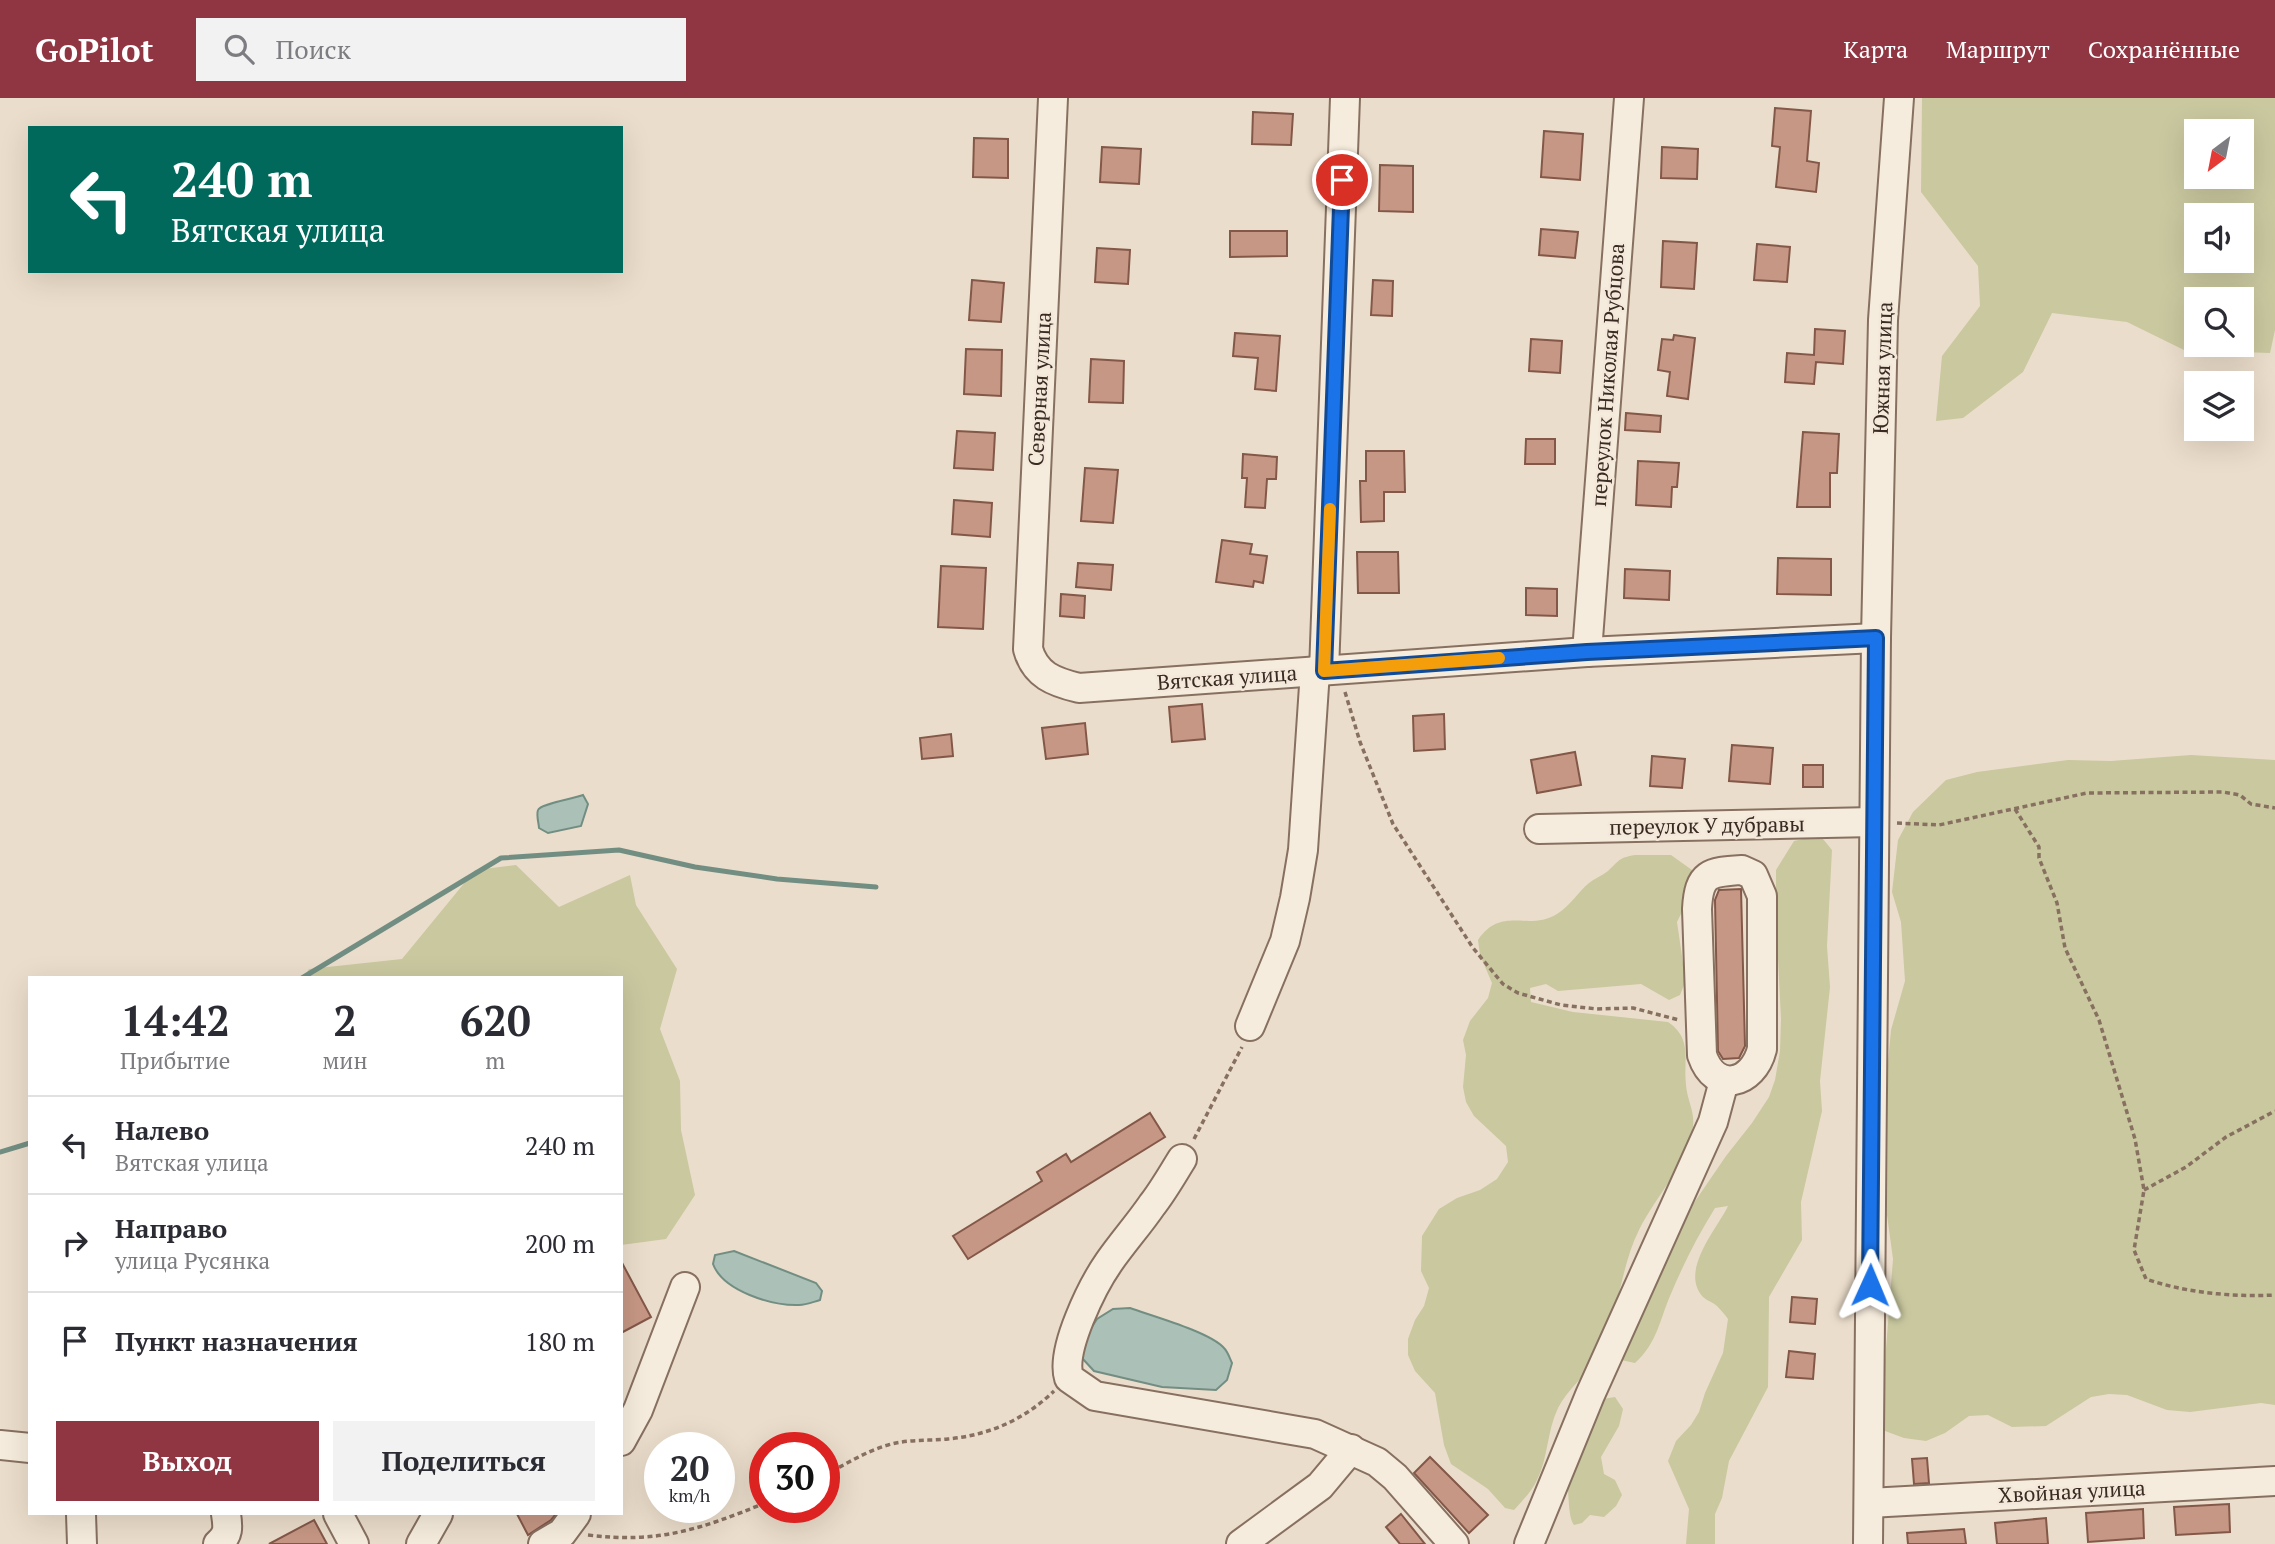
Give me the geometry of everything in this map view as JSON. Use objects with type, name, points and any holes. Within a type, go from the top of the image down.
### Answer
[{"type":"street","name":"Северная улица","points":[[1042,675],[1031,662],[1028,649],[1054,98]]},
{"type":"street","points":[[1250,1026],[1284,941],[1295,898],[1326,671],[1345,98]]},
{"type":"street","name":"переулок Николая Рубцова","points":[[1587,652],[1629,98]]},
{"type":"street","name":"Южная улица","points":[[1868,1544],[1876,638],[1883,320],[1899,98]]},
{"type":"street","name":"Вятская улица","points":[[1042,675],[1079,688],[1587,652],[1876,638]]},
{"type":"street","name":"переулок У дубравы","points":[[1539,830],[1874,822]]},
{"type":"street","points":[[1742,870],[1753,875],[1762,895],[1762,1049],[1753,1070],[1742,1078],[1724,1081],[1714,1076],[1702,1055],[1698,890],[1705,877],[1714,871],[1742,870]]},
{"type":"street","points":[[1529,1544],[1590,1395],[1713,1122],[1724,1081]]},
{"type":"street","points":[[1182,1159],[1153,1205],[1107,1264],[1094,1288],[1066,1359],[1069,1378],[1094,1396],[1315,1434],[1351,1449],[1377,1462],[1395,1477],[1454,1544]]},
{"type":"street","points":[[623,1437],[638,1410],[685,1287]]},
{"type":"street","points":[[0,1446],[28,1448]]},
{"type":"street","points":[[1241,1544],[1320,1486],[1351,1449]]},
{"type":"street","name":"Хвойная улица","points":[[1869,1503],[2275,1481]]},
{"type":"street","points":[[81,1515],[82,1544]]},
{"type":"street","points":[[218,1544],[228,1530],[226,1515]]},
{"type":"street","points":[[339,1515],[354,1544]]},
{"type":"street","points":[[421,1544],[437,1515]]},
{"type":"path","points":[[1326,671],[1360,742],[1393,824],[1473,948],[1503,984],[1518,993],[1561,1004],[1597,1009],[1633,1009],[1675,1019],[1700,1029]]},
{"type":"path","points":[[1874,822],[1938,825],[2087,793],[2224,792],[2240,796],[2250,804],[2275,808]]},
{"type":"path","points":[[2015,809],[2039,847],[2039,858],[2057,903],[2065,948],[2099,1020],[2135,1139],[2144,1190],[2134,1250],[2146,1279],[2177,1289],[2256,1296],[2275,1295]]},
{"type":"path","points":[[1182,1159],[1211,1108],[1250,1026]]},
{"type":"path","points":[[2144,1190],[2186,1167],[2226,1137],[2275,1111]]},
{"type":"path","points":[[840,1467],[887,1445],[984,1433],[1015,1421],[1040,1405],[1069,1378]]},
{"type":"path","points":[[560,1530],[617,1540],[642,1540],[682,1535],[749,1509]]},
{"type":"green space","points":[[1922,98],[2275,98],[2275,330],[2270,353],[2254,352],[2254,287],[2184,287],[2184,350],[2127,322],[2052,313],[2023,372],[1963,418],[1936,421],[1942,356],[1980,306],[1978,266],[1921,192]]},
{"type":"green space","points":[[2191,755],[2275,760],[2275,1405],[2261,1403],[2190,1412],[2167,1410],[2127,1395],[2109,1394],[2091,1397],[2046,1426],[2012,1427],[1988,1415],[1969,1416],[1945,1433],[1926,1441],[1904,1438],[1885,1431],[1881,1413],[1893,1259],[1887,1215],[1888,1063],[1891,1030],[1905,981],[1901,922],[1892,892],[1898,840],[1913,812],[1946,780],[1977,772],[2068,760],[2111,761]]},
{"type":"green space","points":[[1823,839],[1832,850],[1827,946],[1830,987],[1820,1081],[1822,1111],[1801,1202],[1802,1240],[1769,1297],[1768,1387],[1729,1461],[1722,1498],[1715,1514],[1715,1544],[1686,1544],[1689,1509],[1668,1461],[1676,1441],[1699,1412],[1723,1353],[1728,1319],[1717,1306],[1703,1297],[1697,1287],[1695,1275],[1702,1250],[1728,1206],[1715,1208],[1702,1230],[1680,1273],[1648,1348],[1635,1363],[1621,1360],[1687,1213],[1769,1097],[1780,1051],[1781,1019],[1776,870],[1794,841]]},
{"type":"green space","points":[[1635,855],[1671,855],[1692,870],[1696,883],[1677,922],[1684,970],[1684,985],[1680,995],[1669,1000],[1641,984],[1558,991],[1546,984],[1530,988],[1531,1002],[1573,1012],[1668,1022],[1681,1035],[1684,1043],[1686,1085],[1693,1127],[1684,1155],[1632,1245],[1610,1327],[1597,1357],[1558,1408],[1537,1480],[1514,1510],[1505,1508],[1488,1489],[1451,1464],[1444,1445],[1435,1393],[1415,1371],[1408,1355],[1408,1339],[1424,1306],[1429,1288],[1421,1271],[1422,1236],[1439,1209],[1497,1179],[1508,1162],[1506,1146],[1474,1116],[1466,1102],[1463,1087],[1466,1055],[1463,1040],[1470,1021],[1488,998],[1492,983],[1480,955],[1478,940],[1496,924],[1506,921],[1536,921],[1557,914],[1591,881],[1606,873],[1622,858]]},
{"type":"green space","points":[[516,865],[559,907],[630,875],[636,905],[677,969],[660,1029],[680,1081],[681,1130],[695,1195],[666,1239],[623,1245],[623,976],[304,976],[309,969],[402,959],[475,870]]},
{"type":"green space","points":[[1615,1397],[1623,1409],[1619,1426],[1601,1457],[1604,1474],[1615,1480],[1622,1495],[1616,1506],[1604,1517],[1590,1515],[1582,1523],[1574,1525],[1570,1515],[1566,1478],[1603,1399]]},
{"type":"shaded area","points":[[583,795],[588,804],[581,826],[548,833],[539,828],[537,814],[540,808]]},
{"type":"shaded area","points":[[734,1251],[816,1283],[822,1291],[820,1300],[788,1305],[763,1300],[737,1289],[718,1274],[713,1264],[715,1255]]},
{"type":"shaded area","points":[[1130,1308],[1194,1330],[1217,1342],[1232,1363],[1227,1380],[1216,1390],[1162,1387],[1094,1371],[1082,1358],[1082,1342],[1097,1319],[1113,1309]]},
{"type":"building","points":[[1775,108],[1811,111],[1807,161],[1819,163],[1816,192],[1776,187],[1780,147],[1772,146]]},
{"type":"building","points":[[1253,112],[1293,114],[1291,145],[1252,144]]},
{"type":"building","points":[[1544,131],[1583,134],[1580,180],[1541,177]]},
{"type":"building","points":[[974,138],[1008,139],[1008,178],[973,177]]},
{"type":"building","points":[[1102,147],[1141,149],[1139,184],[1100,182]]},
{"type":"building","points":[[1662,147],[1698,149],[1697,179],[1661,178]]},
{"type":"building","points":[[1380,165],[1413,166],[1413,212],[1379,211]]},
{"type":"building","points":[[1541,229],[1578,232],[1575,258],[1539,255]]},
{"type":"building","points":[[1230,231],[1287,231],[1287,256],[1230,257]]},
{"type":"building","points":[[1663,241],[1697,243],[1694,289],[1661,287]]},
{"type":"building","points":[[1757,244],[1790,247],[1787,282],[1754,280]]},
{"type":"building","points":[[1097,248],[1130,250],[1128,284],[1095,282]]},
{"type":"building","points":[[972,280],[1004,283],[1001,322],[969,320]]},
{"type":"building","points":[[1373,280],[1393,281],[1392,316],[1371,315]]},
{"type":"building","points":[[1815,329],[1845,331],[1843,364],[1816,362],[1814,384],[1785,382],[1787,353],[1814,355]]},
{"type":"building","points":[[1235,333],[1280,336],[1276,391],[1255,389],[1258,358],[1233,356]]},
{"type":"building","points":[[1674,335],[1695,338],[1688,399],[1667,396],[1670,372],[1658,370],[1662,339],[1673,340]]},
{"type":"building","points":[[1531,339],[1562,341],[1560,373],[1529,371]]},
{"type":"building","points":[[966,349],[1002,350],[1001,396],[964,394]]},
{"type":"building","points":[[1091,359],[1124,361],[1123,403],[1089,402]]},
{"type":"building","points":[[1626,413],[1661,416],[1660,432],[1625,430]]},
{"type":"building","points":[[957,431],[995,433],[993,470],[954,468]]},
{"type":"building","points":[[1803,432],[1839,434],[1837,473],[1830,473],[1830,507],[1797,507]]},
{"type":"building","points":[[1526,439],[1555,439],[1555,464],[1525,464]]},
{"type":"building","points":[[1366,451],[1404,451],[1405,492],[1384,492],[1384,521],[1361,522],[1360,481],[1366,481]]},
{"type":"building","points":[[1243,454],[1277,457],[1276,479],[1267,479],[1265,508],[1245,507],[1247,478],[1242,478]]},
{"type":"building","points":[[1638,461],[1679,463],[1677,487],[1672,487],[1671,507],[1636,505]]},
{"type":"building","points":[[1085,468],[1118,470],[1113,523],[1081,521]]},
{"type":"building","points":[[954,500],[992,503],[990,537],[952,534]]},
{"type":"building","points":[[1222,540],[1252,544],[1250,554],[1267,556],[1263,583],[1254,581],[1253,587],[1216,582]]},
{"type":"building","points":[[1357,552],[1398,552],[1399,593],[1358,593]]},
{"type":"building","points":[[1778,558],[1831,559],[1831,595],[1777,594]]},
{"type":"building","points":[[1078,563],[1113,565],[1111,590],[1076,587]]},
{"type":"building","points":[[941,566],[986,568],[983,629],[938,627]]},
{"type":"building","points":[[1625,569],[1670,571],[1669,600],[1624,598]]},
{"type":"building","points":[[1526,588],[1557,589],[1557,616],[1526,615]]},
{"type":"building","points":[[1061,594],[1085,596],[1084,618],[1060,616]]},
{"type":"building","points":[[1202,704],[1205,739],[1172,742],[1169,707]]},
{"type":"building","points":[[1444,714],[1445,749],[1414,751],[1413,716]]},
{"type":"building","points":[[1085,723],[1088,754],[1046,759],[1042,728]]},
{"type":"building","points":[[951,734],[953,756],[922,759],[920,738]]},
{"type":"building","points":[[1732,745],[1773,748],[1770,784],[1729,781]]},
{"type":"building","points":[[1575,752],[1581,785],[1537,793],[1531,760]]},
{"type":"building","points":[[1652,756],[1685,759],[1682,788],[1650,786]]},
{"type":"building","points":[[1803,765],[1823,765],[1823,787],[1803,787]]},
{"type":"building","points":[[1741,889],[1745,1046],[1739,1058],[1723,1059],[1718,1051],[1715,900],[1719,890]]},
{"type":"building","points":[[1150,1113],[1165,1137],[968,1259],[953,1236],[1042,1181],[1037,1172],[1066,1154],[1071,1162]]},
{"type":"building","points":[[623,1265],[651,1317],[623,1332]]},
{"type":"building","points":[[1792,1297],[1817,1299],[1815,1324],[1790,1322]]},
{"type":"building","points":[[1789,1351],[1815,1354],[1813,1379],[1786,1377]]},
{"type":"building","points":[[1430,1457],[1488,1515],[1469,1533],[1414,1473]]},
{"type":"building","points":[[1927,1458],[1929,1483],[1914,1484],[1912,1459]]},
{"type":"building","points":[[2229,1504],[2230,1532],[2176,1535],[2174,1507]]},
{"type":"building","points":[[2143,1509],[2144,1538],[2088,1542],[2086,1513]]},
{"type":"building","points":[[1401,1514],[1425,1544],[1400,1544],[1386,1527]]},
{"type":"building","points":[[518,1515],[555,1515],[551,1520],[528,1535]]},
{"type":"building","points":[[2046,1518],[2048,1544],[1997,1544],[1995,1523]]},
{"type":"building","points":[[314,1520],[327,1544],[269,1544]]},
{"type":"building","points":[[1964,1529],[1966,1544],[1908,1544],[1907,1533]]},
{"type":"waterway","points":[[305,976],[501,858],[619,850],[695,867],[777,879],[876,887]]},
{"type":"waterway","points":[[0,1152],[28,1144]]},
{"type":"slow traffic","points":[[1330,509],[1324,671],[1499,658]]},
{"type":"route","points":[[1342,180],[1324,671],[1587,652],[1876,638],[1870,1285]]}]
